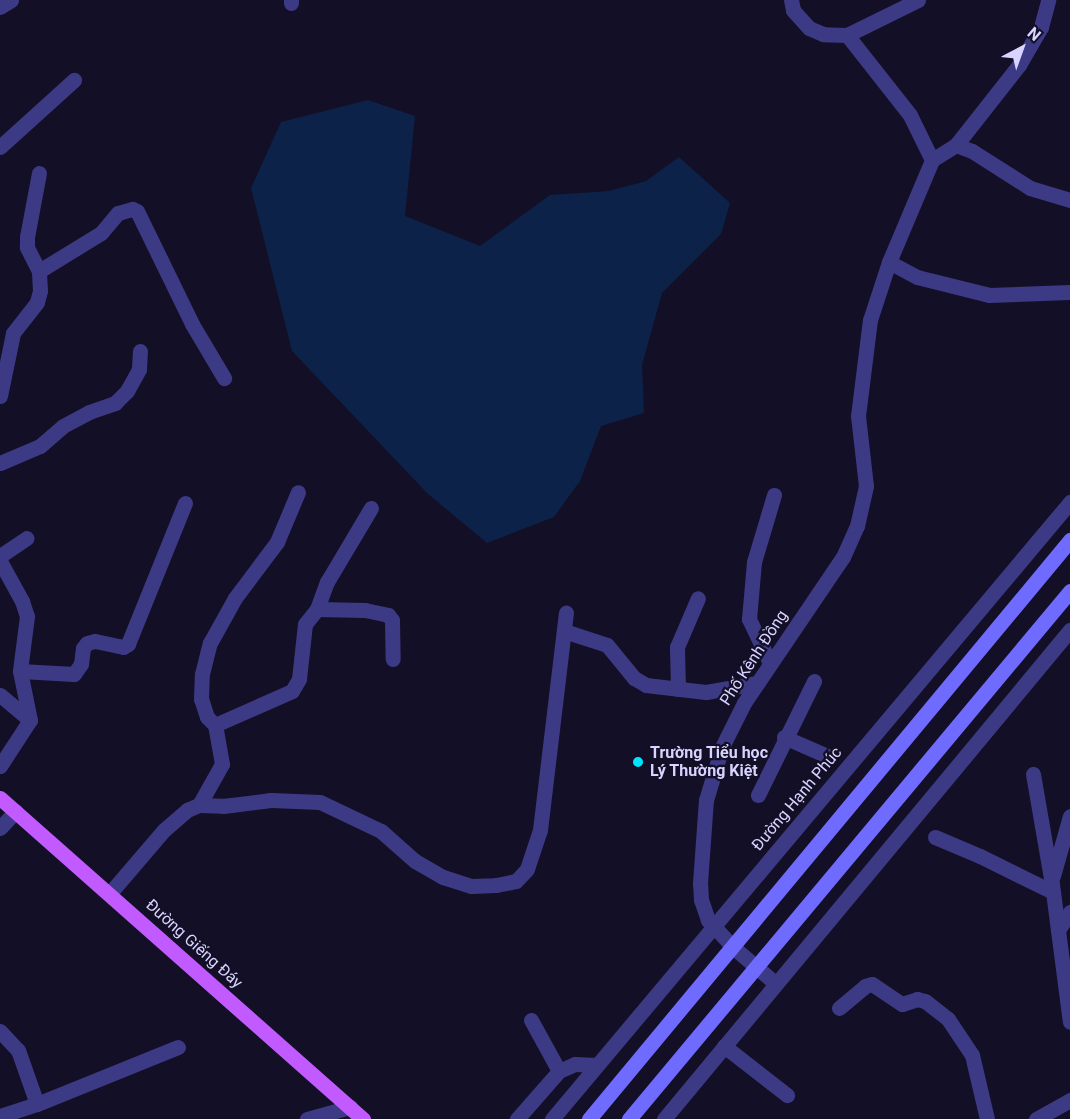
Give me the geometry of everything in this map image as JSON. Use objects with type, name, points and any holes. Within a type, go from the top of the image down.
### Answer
[{"type":"main road","points":[[589,1119],[1070,540]]},
{"type":"main road","points":[[629,1119],[1070,591]]},
{"type":"main road","name":"Đường Giếng Đáy","points":[[0,798],[363,1119]]},
{"type":"street","points":[[0,7],[11,0]]},
{"type":"street","points":[[791,0],[793,10],[808,28],[823,34],[847,35],[918,0]]},
{"type":"street","points":[[847,35],[910,115],[932,160],[956,145],[1031,47],[1041,27],[1048,0]]},
{"type":"street","points":[[0,147],[74,80]]},
{"type":"street","points":[[956,145],[972,151],[1030,188],[1070,200]]},
{"type":"street","name":"Phố Kênh Đồng","points":[[775,983],[733,947],[714,927],[708,920],[700,900],[706,800],[722,747],[757,683],[843,556],[857,526],[866,486],[858,416],[870,320],[889,262],[932,160]]},
{"type":"street","points":[[0,396],[13,333],[37,302],[40,291],[39,271],[27,247],[39,173]]},
{"type":"street","points":[[39,271],[101,233],[118,213],[132,209],[137,211],[192,324],[224,378]]},
{"type":"street","points":[[889,262],[927,280],[989,295],[1070,292]]},
{"type":"street","points":[[0,463],[40,446],[63,426],[89,412],[115,403],[127,391],[139,369],[140,351]]},
{"type":"street","points":[[199,805],[222,764],[215,725],[207,717],[201,699],[202,674],[210,643],[235,598],[278,542],[298,492]]},
{"type":"street","points":[[770,663],[749,620],[754,562],[774,495]]},
{"type":"street","name":"Đường Hạnh Phúc","points":[[552,1119],[1070,502]]},
{"type":"street","points":[[20,671],[74,674],[81,664],[83,648],[87,643],[95,641],[123,647],[128,644],[185,503]]},
{"type":"street","points":[[215,725],[292,691],[299,679],[305,624],[317,609],[327,582],[371,508]]},
{"type":"street","points":[[0,766],[30,720],[20,671],[27,616],[0,558],[27,538]]},
{"type":"street","points":[[678,689],[677,647],[698,598]]},
{"type":"street","points":[[317,609],[365,610],[388,615],[392,620],[393,659]]},
{"type":"street","points":[[110,893],[164,830],[187,810],[199,805],[223,806],[271,800],[320,802],[381,831],[415,861],[443,878],[471,886],[516,881],[527,869],[540,830],[566,613]]},
{"type":"street","points":[[663,1119],[1070,630]]},
{"type":"street","points":[[564,631],[607,645],[634,678],[646,685],[706,692],[757,683]]},
{"type":"street","points":[[758,795],[784,737],[814,681]]},
{"type":"street","points":[[0,694],[30,720]]},
{"type":"street","points":[[784,737],[827,756]]},
{"type":"street","points":[[1033,774],[1052,888],[1070,1022]]},
{"type":"street","points":[[0,828],[16,811]]},
{"type":"street","points":[[1052,888],[1070,816]]},
{"type":"street","points":[[935,837],[1052,888]]},
{"type":"street","points":[[1058,930],[1070,912]]},
{"type":"street","points":[[839,1008],[865,986],[872,984],[902,1004],[917,999],[925,1001],[948,1019],[972,1055],[987,1119]]},
{"type":"street","points":[[531,1020],[560,1071]]},
{"type":"street","points":[[0,1031],[18,1050],[37,1104]]},
{"type":"street","points":[[724,1046],[787,1095]]},
{"type":"street","points":[[0,1116],[37,1104],[178,1047]]},
{"type":"street","points":[[517,1119],[560,1071],[575,1064],[596,1065]]},
{"type":"street","points":[[1036,1119],[1070,1100]]},
{"type":"street","points":[[307,1119],[350,1107]]},
{"type":"water","points":[[368,100],[415,116],[405,216],[480,246],[550,195],[609,191],[646,181],[679,157],[730,203],[721,234],[662,293],[642,365],[644,413],[601,426],[580,481],[554,517],[487,543],[428,494],[292,351],[251,188],[281,122]]},
{"type":"place","name":"Trường Tiểu học Lý Thường Kiệt","points":[[638,762]]}]
